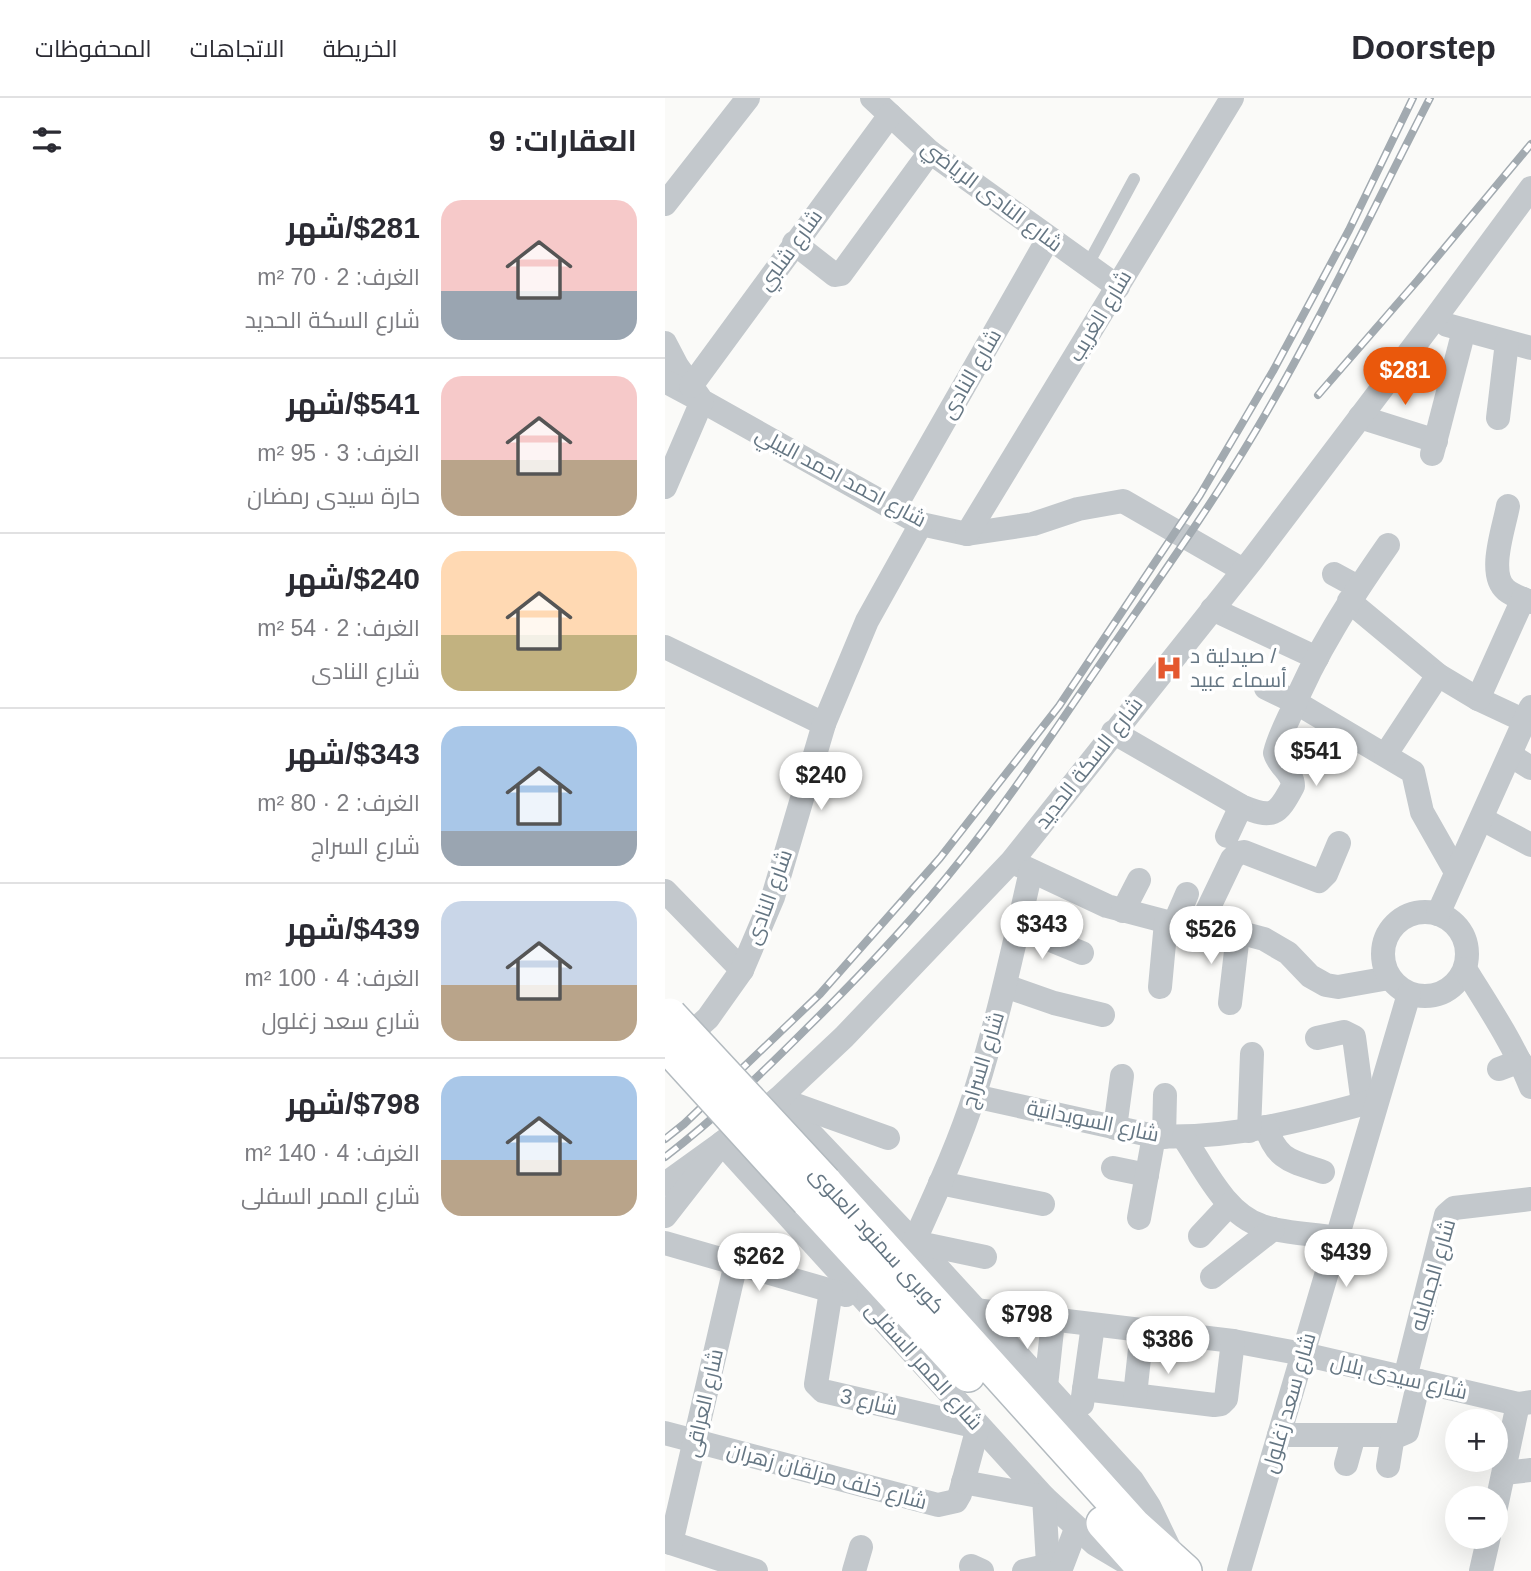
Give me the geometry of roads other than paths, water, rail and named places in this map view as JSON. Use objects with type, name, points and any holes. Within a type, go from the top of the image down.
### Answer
[{"type":"main road","name":"كوبرى سمنود العلوى","points":[[667,1022],[817,1192],[1135,1525],[1169,1569]]},
{"type":"street","points":[[665,204],[748,98]]},
{"type":"street","name":"شارع الغريب","points":[[967,534],[1232,98]]},
{"type":"street","name":"شارع النادى الرياضي","points":[[881,107],[930,152],[1118,287]]},
{"type":"street","name":"شارع شلبي","points":[[665,487],[697,393],[881,107]]},
{"type":"street","points":[[794,243],[835,275],[841,274],[930,152]]},
{"type":"street","name":"شارع السكة الحديد","points":[[665,1184],[778,1099],[1022,866],[1113,732],[1243,570],[1433,321],[1521,218],[1531,188]]},
{"type":"street","name":"شارع النادى","points":[[894,509],[1048,239]]},
{"type":"street","points":[[1433,321],[1531,348]]},
{"type":"street","points":[[1360,418],[1434,447],[1464,330]]},
{"type":"street","points":[[1498,418],[1507,342]]},
{"type":"street","name":"شارع احمد احمد البيلي","points":[[665,343],[677,366],[697,393],[922,524],[967,534],[1033,524],[1078,509],[1123,501],[1243,570]]},
{"type":"street","points":[[665,381],[697,393]]},
{"type":"street","points":[[1478,699],[1527,601],[1506,590],[1499,580],[1496,565],[1509,506]]},
{"type":"street","name":"شارع النادى","points":[[665,1058],[708,1018],[742,970],[773,897],[824,724],[867,621],[922,524]]},
{"type":"street","points":[[1113,732],[1241,806],[1262,815],[1269,815],[1282,807],[1293,786],[1290,773],[1279,763],[1275,753],[1295,702],[1354,594],[1388,545]]},
{"type":"street","points":[[1334,574],[1438,675],[1478,699],[1528,714],[1521,761],[1482,819],[1438,914]]},
{"type":"street","points":[[1212,609],[1317,658]]},
{"type":"street","points":[[665,648],[824,724]]},
{"type":"street","points":[[1386,754],[1438,675]]},
{"type":"street","points":[[1266,688],[1295,702],[1413,772],[1422,812],[1456,872]]},
{"type":"street","points":[[1227,836],[1241,806]]},
{"type":"street","points":[[1482,819],[1531,845]]},
{"type":"street","points":[[1179,925],[1238,853],[1244,852],[1319,881],[1335,878],[1339,843]]},
{"type":"street","points":[[1022,866],[1123,911],[1179,925],[1264,939],[1288,953],[1317,982],[1326,985],[1338,987],[1389,978]]},
{"type":"street","name":"شارع السراج","points":[[914,1242],[974,1096],[1019,927],[1022,866]]},
{"type":"street","points":[[1123,911],[1139,880]]},
{"type":"street","points":[[665,891],[742,970]]},
{"type":"street","points":[[1160,987],[1187,894]]},
{"type":"street","points":[[1425,912],[1438,914],[1448,918],[1463,935],[1467,946],[1465,969],[1460,979],[1443,993],[1431,996],[1409,994],[1389,978],[1382,953],[1385,940],[1400,919],[1425,912]]},
{"type":"street","points":[[1019,927],[1082,953]]},
{"type":"street","points":[[1230,1003],[1238,934]]},
{"type":"street","points":[[1465,969],[1510,1065],[1531,1087]]},
{"type":"street","points":[[1005,986],[1055,1003],[1103,1015]]},
{"type":"street","name":"شارع سعد زغلول","points":[[1239,1571],[1337,1238],[1370,1102],[1409,994]]},
{"type":"street","points":[[1317,1038],[1344,1032],[1354,1037],[1370,1102]]},
{"type":"street","points":[[1252,1054],[1258,1129],[1277,1152],[1290,1160],[1323,1172]]},
{"type":"street","points":[[1115,1128],[1122,1076]]},
{"type":"street","points":[[1139,1218],[1147,1175],[1167,1137],[1165,1095]]},
{"type":"street","name":"شارع السويدانية","points":[[974,1096],[1167,1137],[1258,1129],[1370,1102]]},
{"type":"street","points":[[778,1099],[888,1138]]},
{"type":"street","points":[[778,1099],[1132,1479],[1164,1534],[1169,1569]]},
{"type":"street","points":[[1167,1137],[1241,1215],[1273,1229],[1337,1238]]},
{"type":"street","points":[[665,1216],[722,1143]]},
{"type":"street","name":"شارع الممر السفلى","points":[[722,1143],[1044,1497],[1095,1544],[1141,1571]]},
{"type":"street","points":[[1113,1168],[1147,1175]]},
{"type":"street","points":[[940,1183],[1043,1204]]},
{"type":"street","name":"شارع الجمايله","points":[[1393,1435],[1407,1432],[1412,1380],[1446,1215],[1454,1208],[1531,1199]]},
{"type":"street","points":[[1200,1236],[1229,1205]]},
{"type":"street","points":[[1212,1277],[1273,1229]]},
{"type":"street","points":[[914,1242],[985,1257]]},
{"type":"street","points":[[665,1243],[865,1301]]},
{"type":"street","name":"شارع العراقى","points":[[668,1542],[695,1441],[736,1263]]},
{"type":"street","name":"شارع 3","points":[[831,1291],[815,1380],[819,1389],[978,1427]]},
{"type":"street","name":"شارع سيدى بلال","points":[[975,1310],[1233,1341],[1524,1403]]},
{"type":"street","points":[[1046,1386],[1053,1321]]},
{"type":"street","points":[[1080,1422],[1093,1325]]},
{"type":"street","points":[[1135,1395],[1142,1331]]},
{"type":"street","points":[[1084,1389],[1221,1404],[1226,1399],[1233,1341]]},
{"type":"street","points":[[1501,1486],[1524,1403]]},
{"type":"street","name":"شارع خلف مزلقان زهران","points":[[665,1433],[938,1505],[956,1501],[978,1427]]},
{"type":"street","points":[[1279,1435],[1393,1435],[1388,1466]]},
{"type":"street","points":[[1346,1464],[1354,1435]]},
{"type":"street","points":[[1504,1473],[1531,1470]]},
{"type":"street","points":[[963,1482],[1044,1497],[1057,1565]]},
{"type":"street","points":[[1057,1565],[1076,1529]]},
{"type":"street","points":[[668,1542],[713,1564],[757,1571]]},
{"type":"street","points":[[854,1571],[861,1547]]},
{"type":"street","points":[[1481,1571],[1486,1549]]},
{"type":"street","points":[[1024,1571],[1057,1565]]},
{"type":"lane","points":[[1087,266],[1134,179]]},
{"type":"railway","points":[[665,1139],[820,994],[940,858],[1059,706],[1200,495],[1273,371],[1349,230],[1413,98]]},
{"type":"railway","points":[[665,1157],[756,1078],[828,1008],[945,880],[1011,794],[1194,528],[1255,432],[1323,308],[1430,98]]},
{"type":"railway","points":[[1318,395],[1531,144]]},
{"type":"place","name":"صيدلية د / أسماء عبيد","points":[[1169,668]]}]
